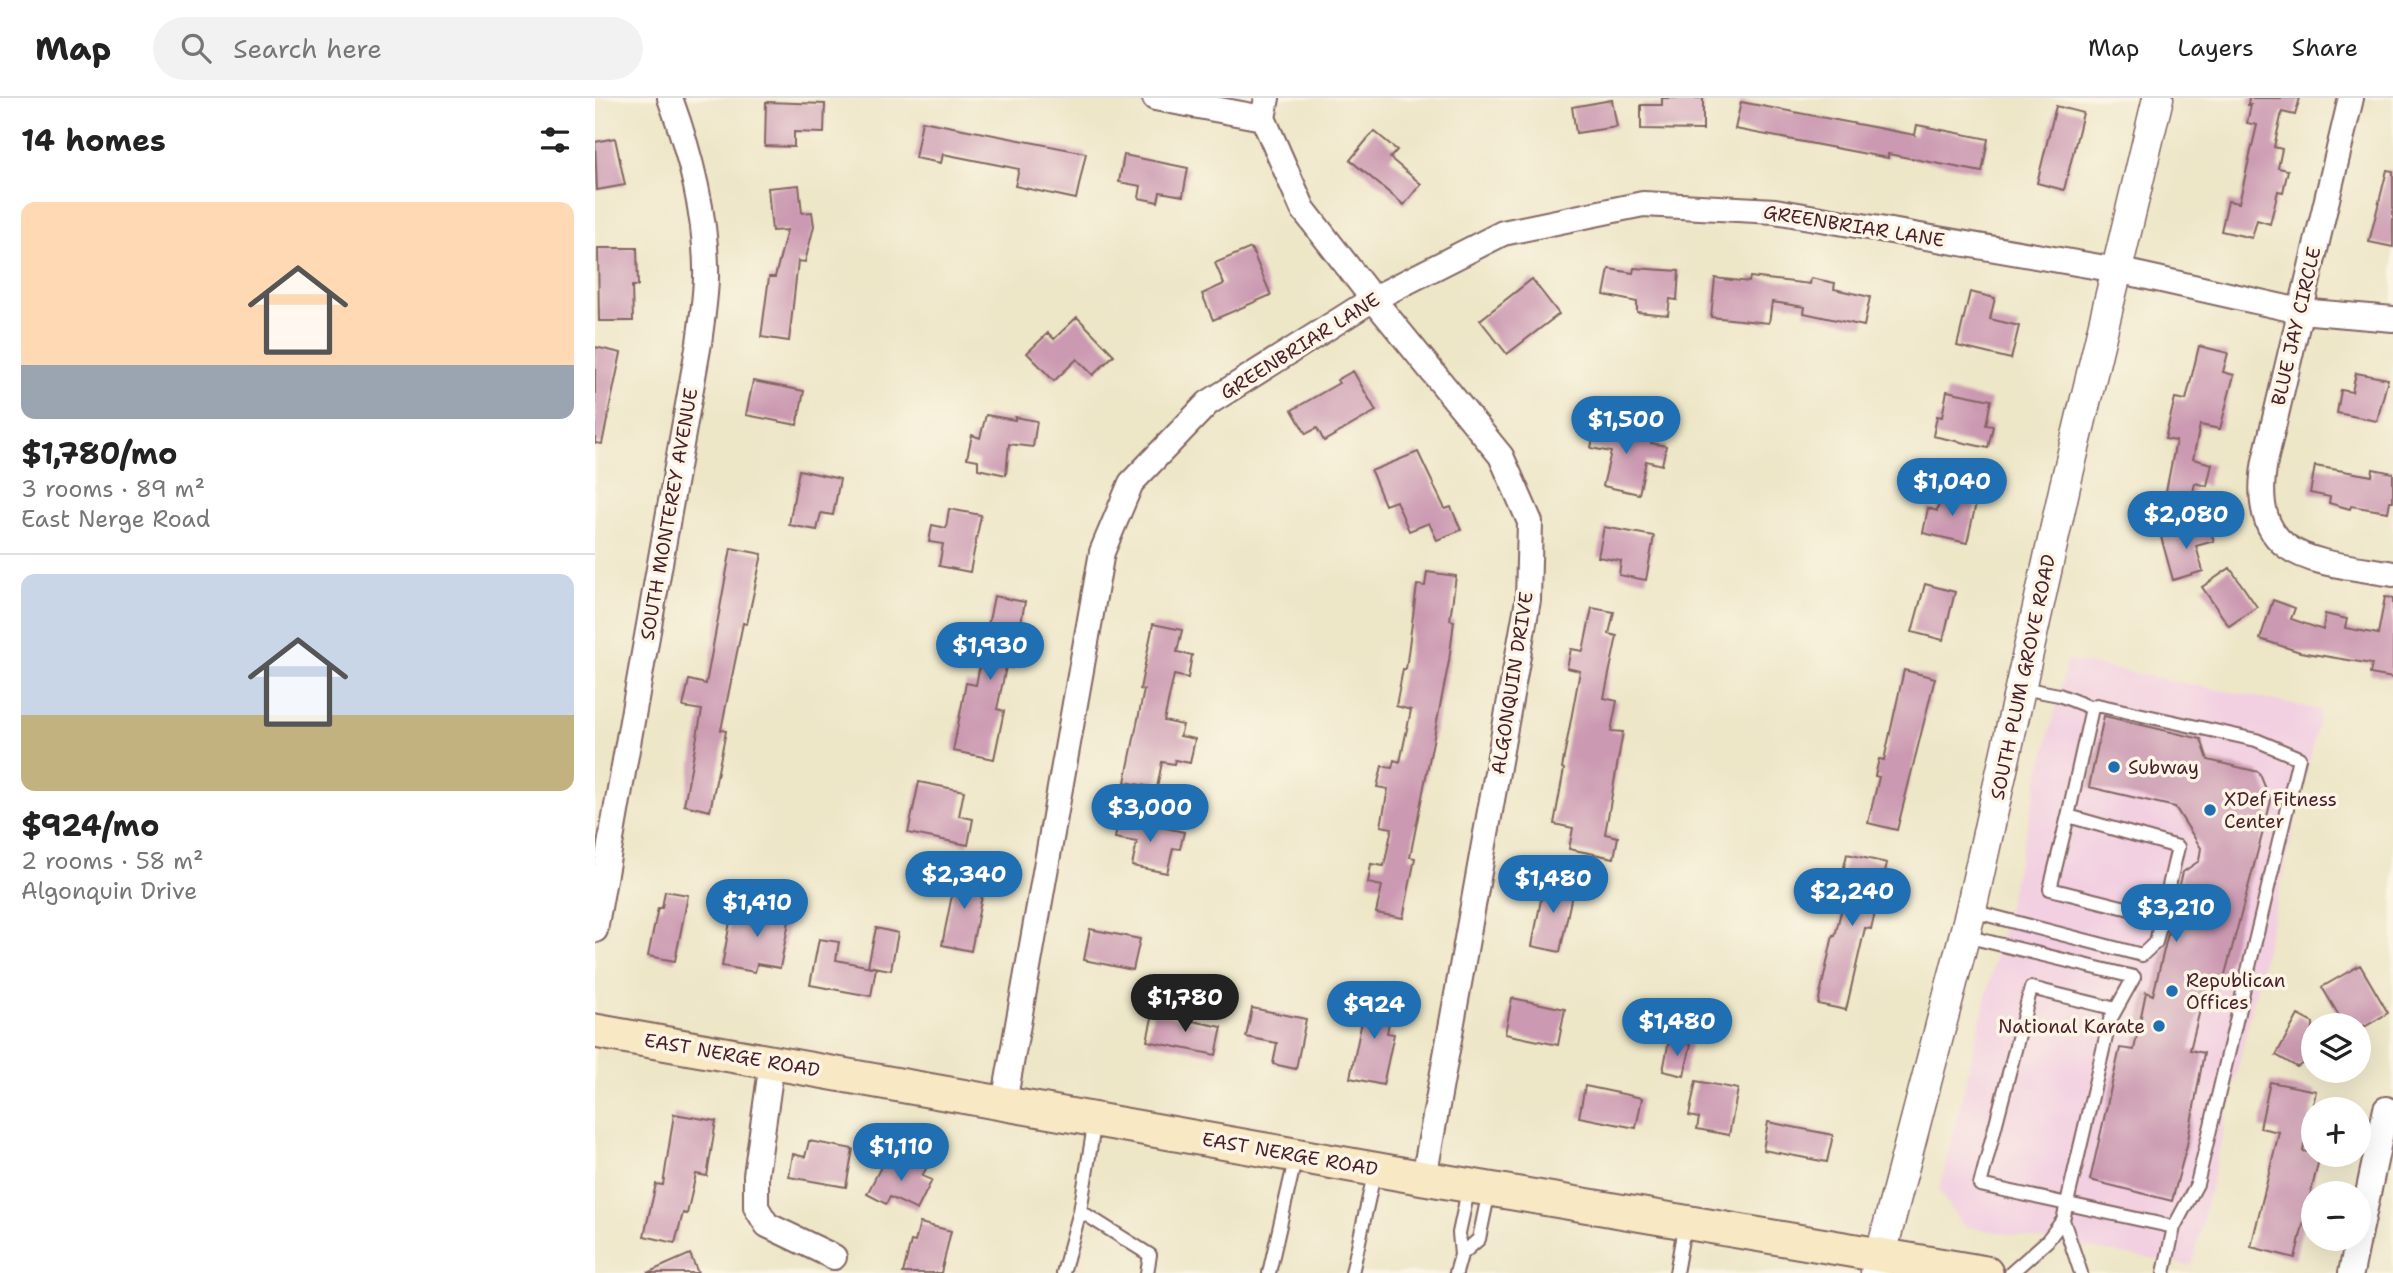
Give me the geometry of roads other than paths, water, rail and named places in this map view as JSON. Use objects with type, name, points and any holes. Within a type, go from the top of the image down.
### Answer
[{"type":"main road","name":"EAST NERGE ROAD","points":[[595,1031],[1424,1178],[1685,1221],[1879,1263],[1986,1273]]},
{"type":"street","name":"SOUTH MONTEREY AVENUE","points":[[595,930],[699,343],[707,270],[703,219],[692,165],[670,98]]},
{"type":"street","points":[[1155,98],[1265,108]]},
{"type":"street","name":"SOUTH PLUM GROVE ROAD","points":[[1879,1263],[1968,923],[2065,486],[2158,98]]},
{"type":"street","name":"BLUE JAY CIRCLE","points":[[2351,98],[2260,487],[2265,516],[2288,549],[2319,562],[2393,574]]},
{"type":"street","name":"ALGONQUIN DRIVE","points":[[1265,108],[1303,209],[1501,456],[1530,522],[1528,600],[1424,1178]]},
{"type":"street","name":"GREENBRIAR LANE","points":[[1004,1103],[1102,552],[1131,483],[1208,403],[1373,299],[1503,233],[1643,204],[1775,211],[2117,270],[2300,311],[2393,319]]},
{"type":"street","points":[[772,1062],[756,1175],[756,1207],[767,1226],[834,1257]]},
{"type":"street","points":[[2371,1181],[2386,1109]]},
{"type":"street","points":[[2351,1273],[2356,1251]]},
{"type":"lane","points":[[2022,688],[2059,695],[2092,708]]},
{"type":"lane","points":[[2162,917],[2050,889],[2092,708],[2097,705],[2256,740],[2299,758],[2197,1184],[2174,1227],[2164,1273]]},
{"type":"lane","points":[[1968,923],[2142,955],[2156,942],[2178,847],[2068,816]]},
{"type":"lane","points":[[1968,923],[2134,977],[2110,1020],[2063,1220],[2047,1241],[2011,1273]]},
{"type":"lane","points":[[2116,1009],[2031,988],[1980,1185],[2174,1227]]},
{"type":"lane","points":[[1063,1273],[1080,1211],[1095,1120]]},
{"type":"lane","points":[[1269,1273],[1296,1155]]},
{"type":"lane","points":[[1352,1273],[1375,1169]]},
{"type":"lane","points":[[1456,1273],[1461,1255],[1459,1233],[1479,1187]]},
{"type":"lane","points":[[1461,1255],[1479,1239],[1479,1187]]},
{"type":"lane","points":[[1080,1211],[1150,1255],[1147,1273]]},
{"type":"lane","points":[[2063,1220],[2081,1273]]},
{"type":"lane","points":[[1675,1273],[1685,1221]]},
{"type":"place","name":"Subway","points":[[2114,767]]},
{"type":"place","name":"XDef Fitness Center","points":[[2210,810]]},
{"type":"place","name":"Republican Offices","points":[[2172,991]]},
{"type":"place","name":"National Karate","points":[[2159,1026]]}]
